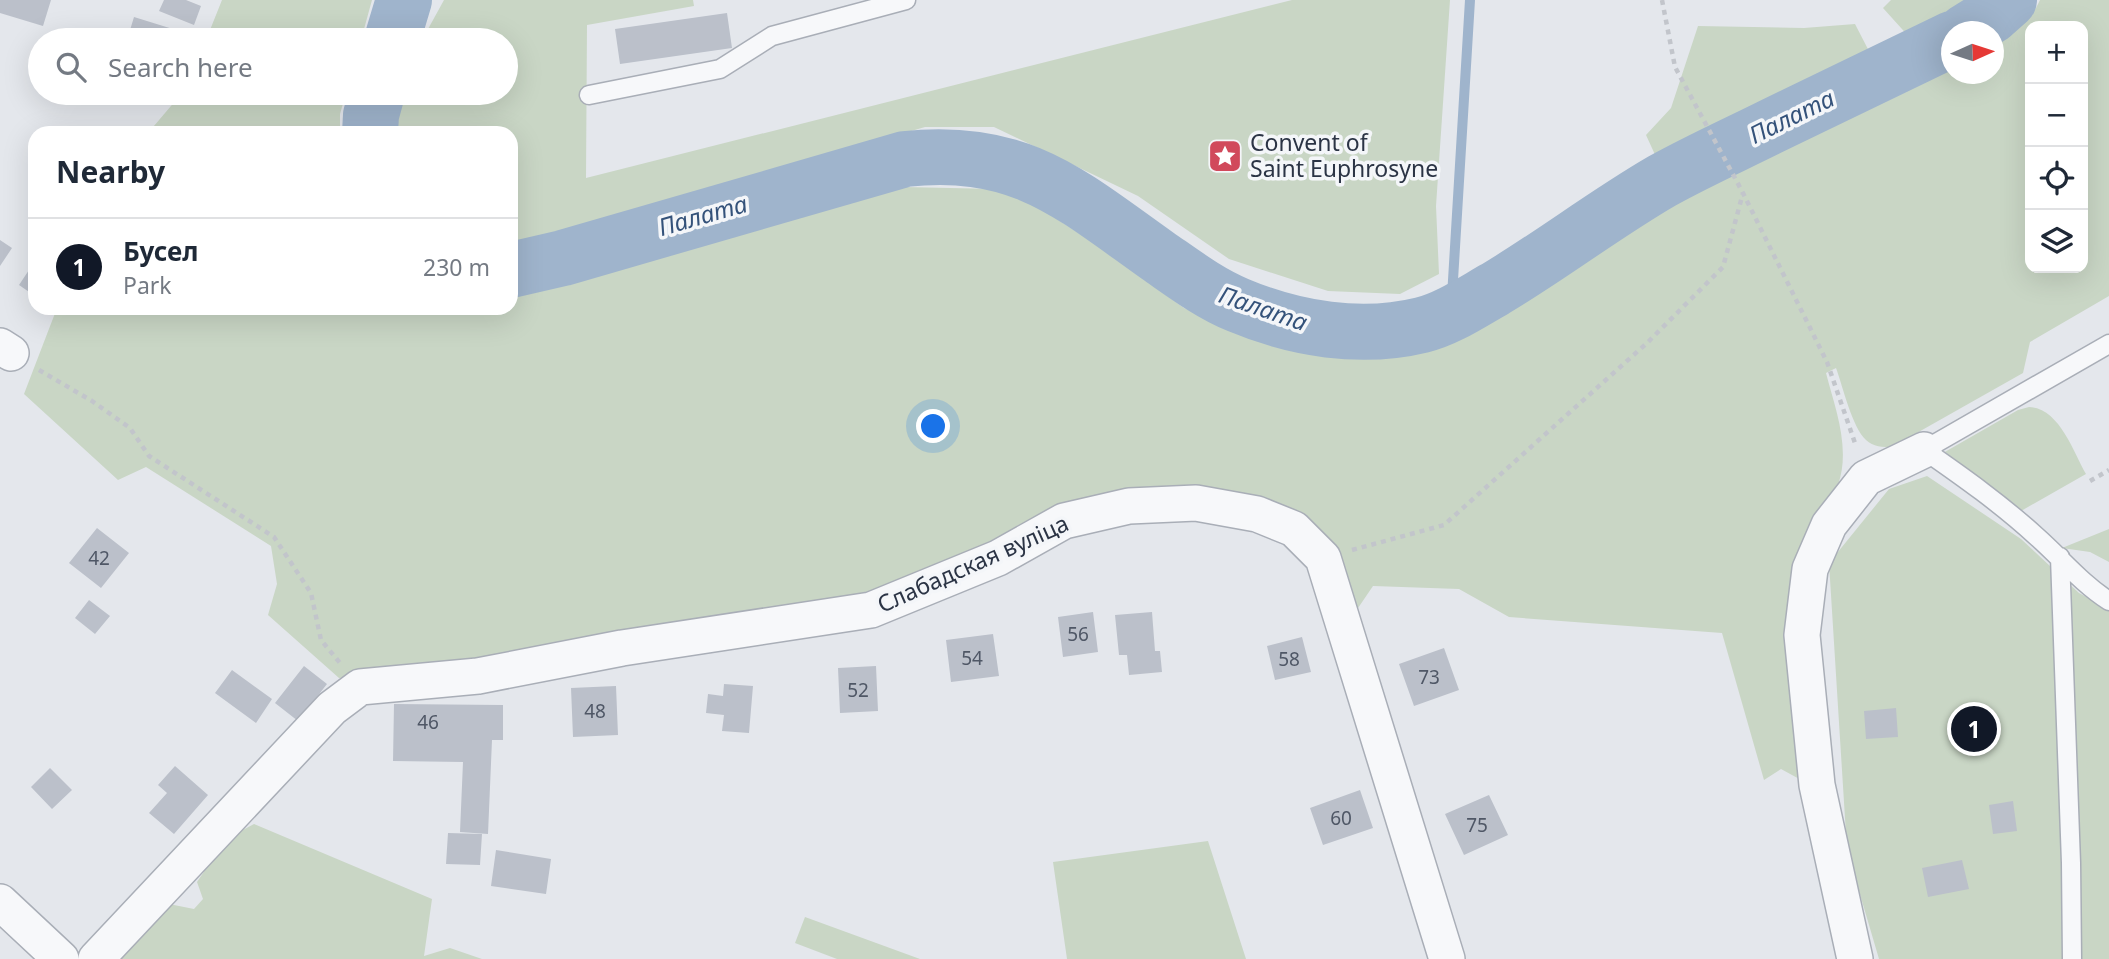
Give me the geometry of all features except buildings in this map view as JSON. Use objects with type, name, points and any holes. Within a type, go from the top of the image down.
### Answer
[{"type":"street","points":[[1855,959],[1817,785],[1802,635],[1810,569],[1829,525],[1866,478],[1924,450]]},
{"type":"street","name":"Слабадская вуліца","points":[[360,687],[478,676],[622,648],[871,610],[998,558],[1064,521],[1129,506],[1196,503],[1257,514],[1294,530],[1323,558],[1447,959]]},
{"type":"street","points":[[96,959],[332,708],[360,687]]},
{"type":"street","points":[[0,902],[61,959]]},
{"type":"lane","points":[[589,95],[720,69],[772,36],[906,0]]},
{"type":"lane","points":[[2109,344],[1924,450],[1998,502],[2060,557],[2087,587],[2109,601]]},
{"type":"lane","points":[[2060,557],[2072,959]]},
{"type":"path","points":[[1662,0],[1675,67],[1743,193],[1827,362],[1866,478]]},
{"type":"path","points":[[1323,558],[1444,525],[1647,342],[1724,267],[1743,193]]},
{"type":"path","points":[[6,349],[92,401],[130,428],[149,456],[274,537],[311,593],[321,640],[360,687]]},
{"type":"path","points":[[2090,481],[2109,470]]},
{"type":"green space","points":[[222,0],[372,0],[364,28],[211,28]]},
{"type":"green space","name":"Convent of Saint Euphrosyne","points":[[444,0],[693,0],[694,6],[587,25],[586,178],[1292,0],[1450,0],[1436,206],[1439,274],[1400,294],[1328,291],[1229,259],[1138,196],[994,127],[925,127],[529,243],[518,244],[518,126],[394,126],[399,105],[518,105],[518,28],[429,28]]},
{"type":"green space","points":[[1891,0],[1990,0],[1979,9],[1952,21],[1941,21],[1941,26],[1911,39],[1883,8]]},
{"type":"green space","points":[[2040,0],[2109,0],[2109,296],[2030,342],[2023,373],[1892,447],[1882,447],[1866,440],[1852,417],[1836,368],[1826,373],[1840,428],[1843,457],[1838,485],[1818,517],[1803,781],[1781,769],[1764,780],[1722,633],[1509,617],[1459,589],[1373,586],[1356,611],[1339,552],[1196,491],[868,602],[589,642],[560,642],[543,653],[483,663],[339,678],[268,615],[277,584],[271,546],[146,467],[118,480],[24,394],[54,315],[518,315],[518,289],[581,270],[904,187],[996,189],[1029,201],[1097,245],[1184,308],[1272,345],[1317,353],[1362,355],[1441,343],[1511,302],[1598,242],[1941,66],[1941,84],[2004,84],[2004,31],[2036,8]]},
{"type":"green space","points":[[1855,24],[1871,55],[1657,159],[1646,135],[1671,108],[1698,26],[1804,28]]},
{"type":"green space","points":[[172,105],[343,105],[340,126],[154,126]]},
{"type":"green space","points":[[2029,407],[2040,409],[2057,423],[2086,474],[2021,511],[1943,453],[2018,410]]},
{"type":"green space","points":[[1927,476],[2021,539],[2079,593],[2109,609],[2109,959],[1879,959],[1847,850],[1829,563],[1889,489]]},
{"type":"green space","points":[[2109,529],[2109,562],[2090,552],[2062,548]]},
{"type":"green space","points":[[254,824],[432,899],[424,956],[450,948],[482,959],[116,959],[169,904],[194,909],[203,899],[197,882],[226,839]]},
{"type":"green space","points":[[1208,841],[1246,959],[1067,959],[1053,862]]},
{"type":"green space","points":[[805,917],[920,959],[837,959],[795,943]]},
{"type":"waterway","name":"Палата","points":[[396,28],[404,0]]},
{"type":"waterway","points":[[1451,313],[1470,0]]},
{"type":"waterway","name":"Палата","points":[[1983,21],[2009,0]]},
{"type":"waterway","name":"Палата","points":[[518,268],[563,258],[905,159],[946,157],[981,160],[1042,179],[1069,194],[1207,289],[1260,313],[1328,330],[1376,332],[1399,329],[1441,319],[1459,310],[1662,181],[1941,44]]},
{"type":"waterway","name":"Палата","points":[[370,126],[374,105]]},
{"type":"place","name":"Convent of Saint Euphrosyne","points":[[1225,156]]},
{"type":"place","name":"Бусел","points":[[1974,729]]}]
